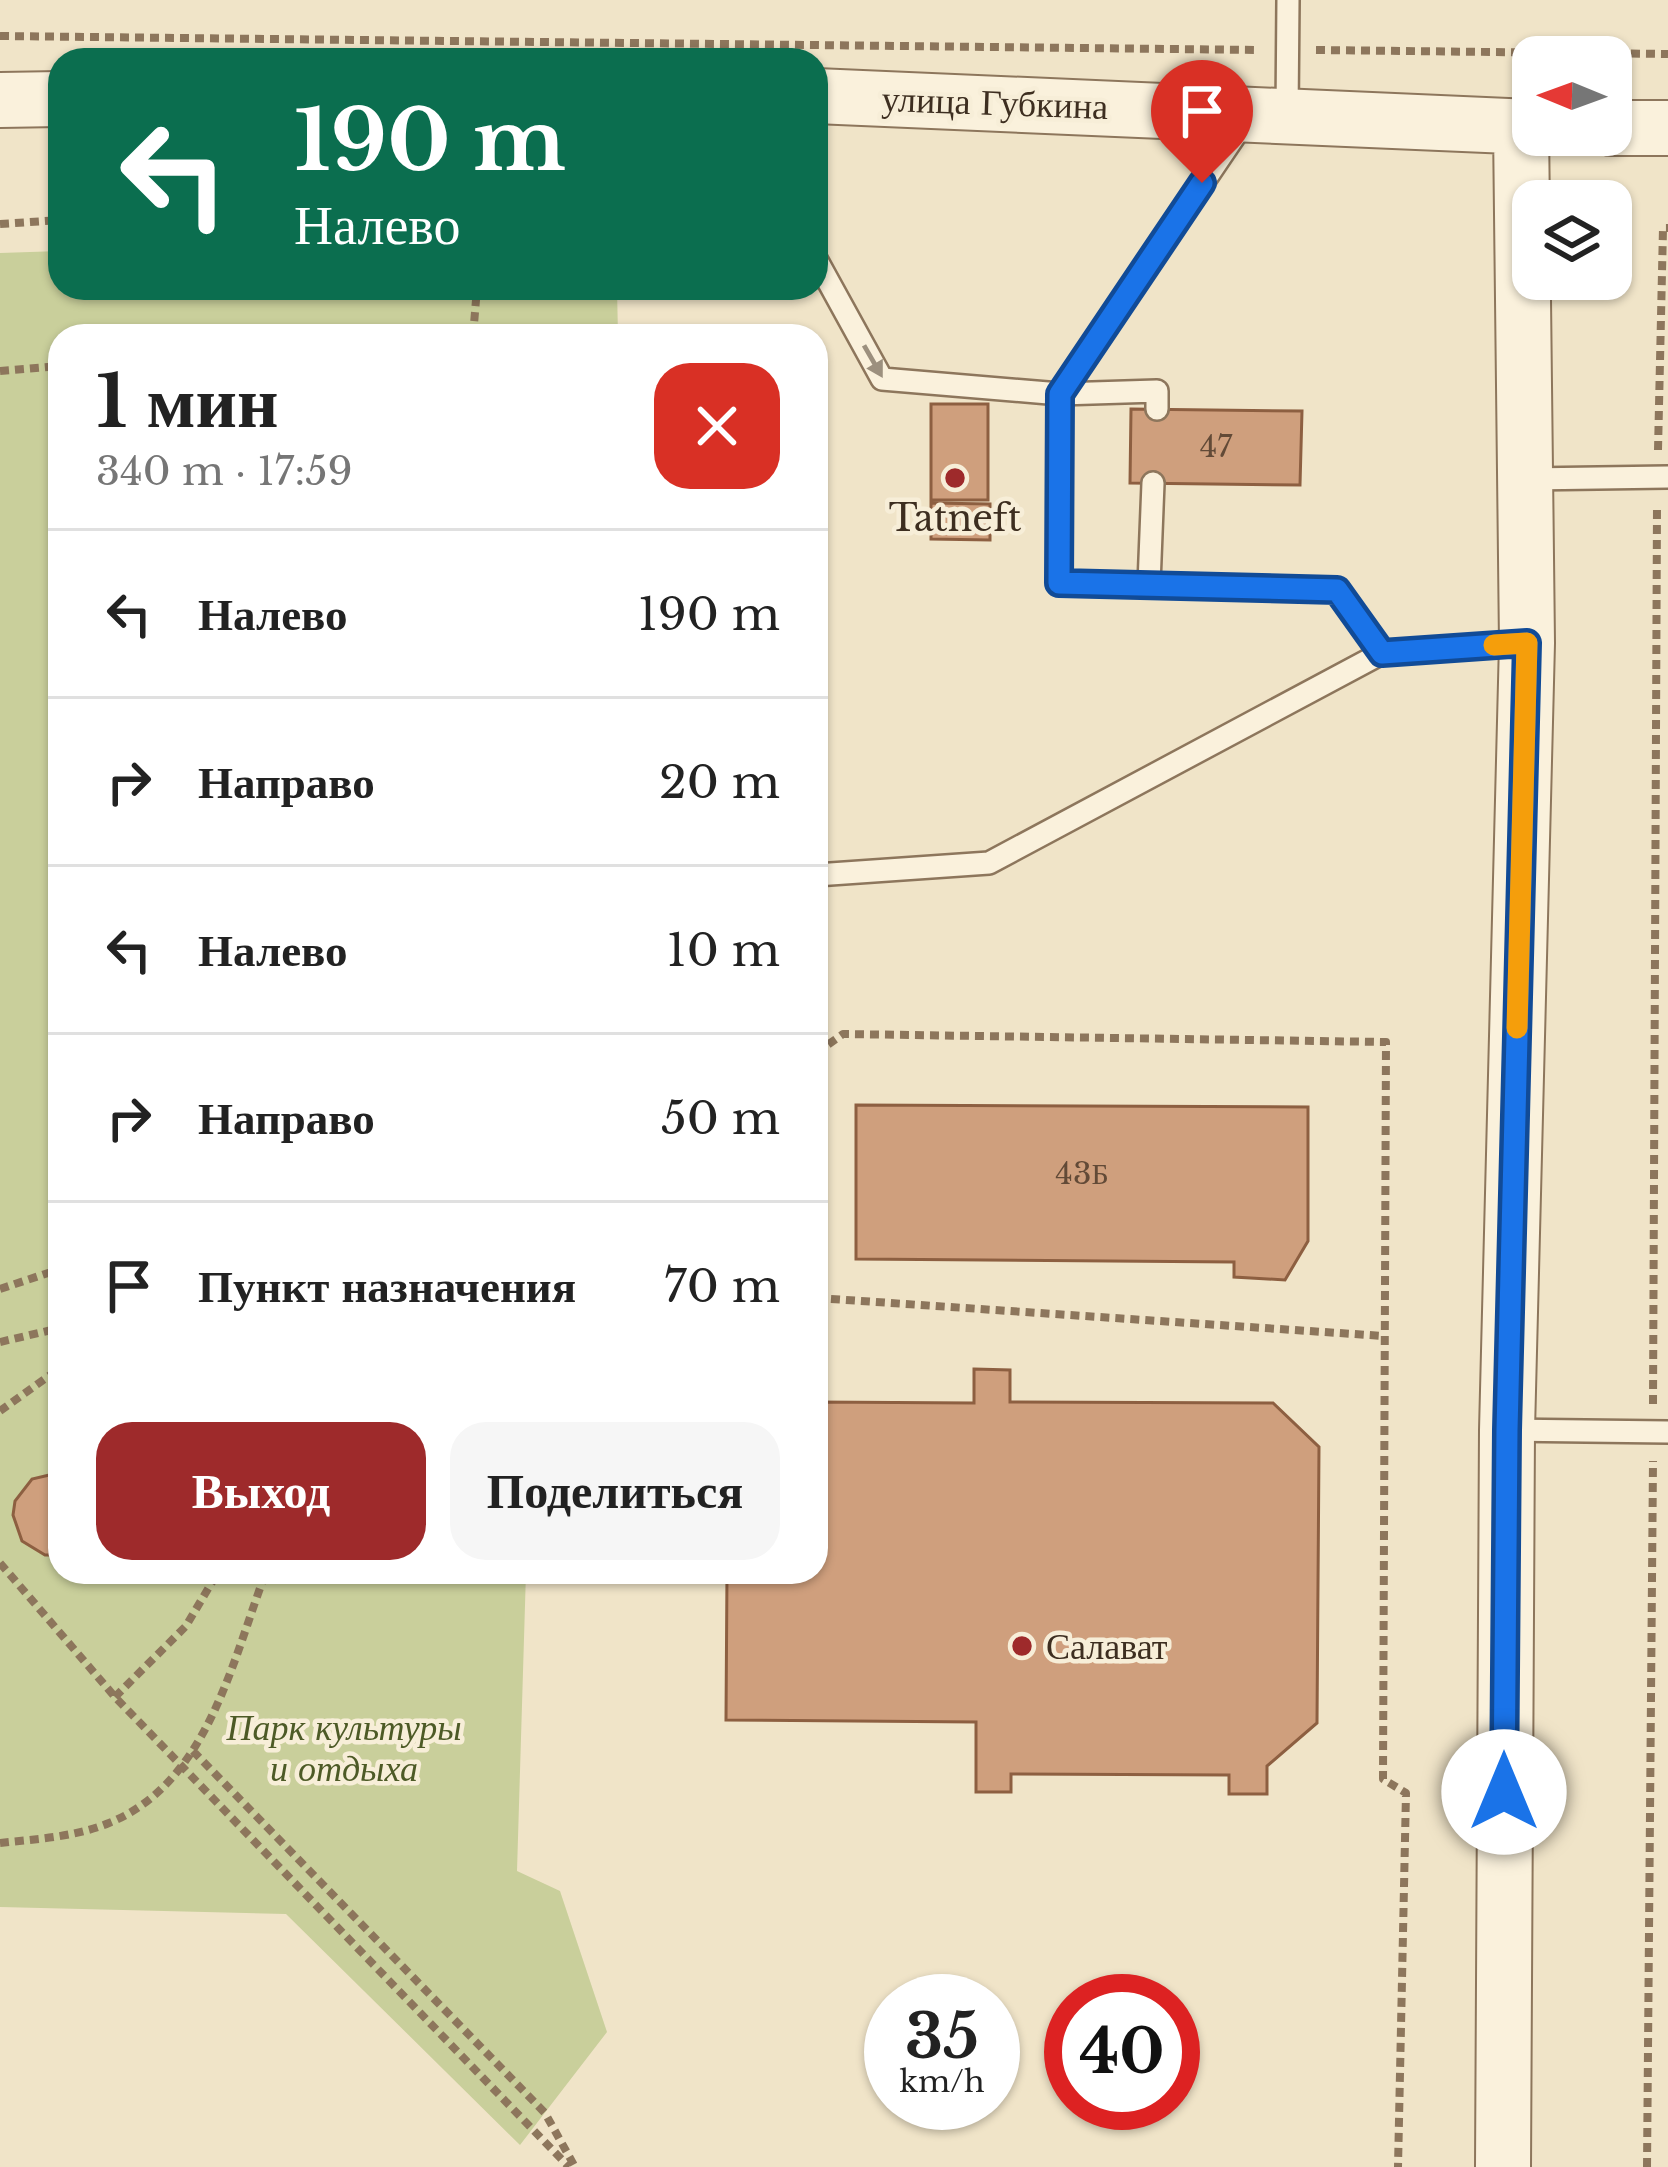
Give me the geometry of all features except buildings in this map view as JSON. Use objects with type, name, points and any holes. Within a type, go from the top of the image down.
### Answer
[{"type":"street","name":"улица Губкина","points":[[828,96],[1512,126]]},
{"type":"street","points":[[0,100],[48,99]]},
{"type":"street","points":[[1632,128],[1668,128]]},
{"type":"street","points":[[1503,2167],[1507,1430],[1527,643],[1527,156]]},
{"type":"lane","points":[[1288,0],[1288,50],[1268,113],[1060,394],[1059,583],[1337,590],[1382,653]]},
{"type":"lane","points":[[828,281],[882,379],[1060,394],[1157,391],[1156,409]]},
{"type":"lane","points":[[1528,479],[1662,477]]},
{"type":"lane","points":[[1150,584],[1153,483]]},
{"type":"lane","points":[[828,874],[989,863],[1382,653],[1527,643]]},
{"type":"lane","points":[[1507,1430],[1661,1432]]},
{"type":"path","points":[[0,36],[1668,54]]},
{"type":"path","points":[[0,224],[48,221]]},
{"type":"path","points":[[1647,2167],[1661,1432],[1663,228],[1668,228]]},
{"type":"path","points":[[0,371],[48,367]]},
{"type":"path","points":[[828,1045],[843,1034],[1386,1042],[1384,1779],[1406,1793],[1398,2167]]},
{"type":"path","points":[[0,1289],[48,1273]]},
{"type":"path","points":[[828,1299],[1383,1336]]},
{"type":"path","points":[[0,1342],[48,1331]]},
{"type":"path","points":[[0,1411],[48,1377]]},
{"type":"path","points":[[0,1563],[115,1696],[572,2167]]},
{"type":"path","points":[[115,1696],[186,1626],[211,1584]]},
{"type":"path","points":[[0,1843],[55,1838],[111,1823],[153,1795],[183,1767],[203,1736],[261,1584]]},
{"type":"path","points":[[193,1751],[545,2113],[572,2167]]},
{"type":"green space","name":"Парк культуры и отдыха","points":[[48,251],[48,300],[617,300],[618,324],[48,324],[48,1584],[526,1584],[517,1871],[560,1891],[607,2032],[520,2145],[286,1914],[0,1907],[0,253]]},
{"type":"slow traffic","points":[[1494,645],[1527,643],[1517,1028]]},
{"type":"place","name":"Tatneft","points":[[955,478]]},
{"type":"place","name":"Салават","points":[[1022,1646]]},
{"type":"route","points":[[1202,183],[1060,394],[1059,583],[1337,590],[1382,653],[1527,643],[1507,1430],[1504,1792]]}]
